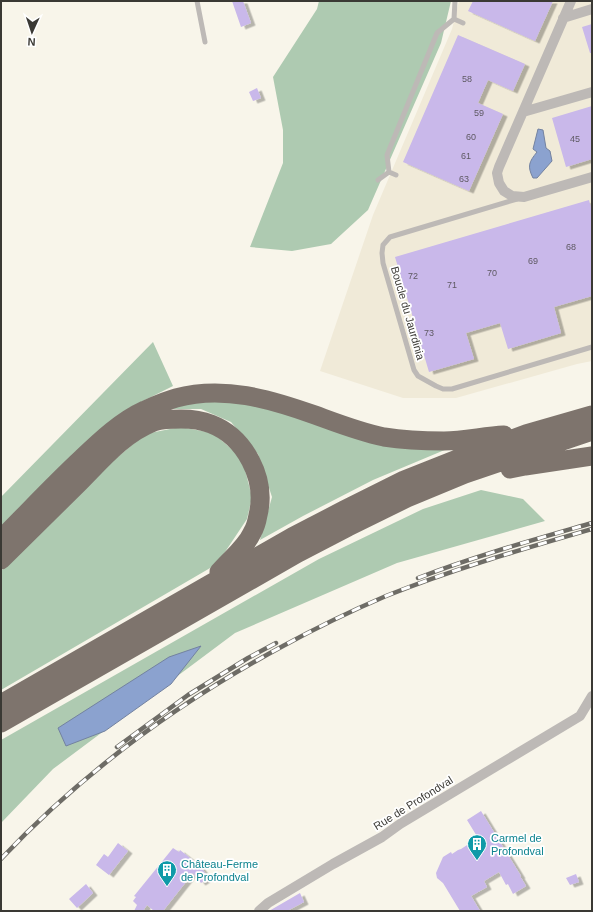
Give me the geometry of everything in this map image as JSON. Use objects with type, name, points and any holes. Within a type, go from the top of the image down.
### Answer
[{"type":"highway","points":[[1,539],[101,440],[118,427],[144,411],[175,398],[204,393],[235,393],[267,399],[353,429],[383,437],[445,441],[526,434]]},
{"type":"highway","points":[[1,704],[292,537],[404,480],[526,434],[592,415]]},
{"type":"highway","points":[[1,560],[113,449],[134,432],[155,422],[174,419],[194,419],[210,424],[227,433],[238,442],[248,456],[256,473],[260,493],[258,514],[252,533],[241,549],[226,564],[210,584]]},
{"type":"highway","points":[[1,723],[298,553],[348,527],[407,498],[465,474],[592,431]]},
{"type":"highway","points":[[465,474],[492,473],[525,466],[592,456]]},
{"type":"street","points":[[571,1],[497,173],[499,183],[504,191],[512,196],[524,197],[592,177]]},
{"type":"street","points":[[563,18],[592,9]]},
{"type":"street","points":[[523,112],[592,92]]},
{"type":"street","name":"Rue de Profondval","points":[[259,911],[314,876],[382,837],[400,824],[580,716],[592,696]]},
{"type":"lane","points":[[197,1],[205,42]]},
{"type":"lane","points":[[389,172],[387,155],[438,33],[454,19],[456,1]]},
{"type":"lane","points":[[454,19],[464,23]]},
{"type":"lane","points":[[389,172],[396,175]]},
{"type":"lane","points":[[378,180],[389,172]]},
{"type":"lane","name":"Boucle du Jaurdinia","points":[[524,197],[390,237],[383,245],[383,263],[414,370],[418,376],[443,390],[452,389],[592,347]]},
{"type":"shaded area","points":[[459,1],[592,1],[592,361],[456,398],[403,398],[320,371],[373,215],[452,29]]},
{"type":"green space","points":[[319,1],[451,1],[441,43],[368,210],[331,244],[292,251],[250,247],[283,163],[283,130],[273,77],[317,9]]},
{"type":"green space","points":[[153,342],[173,386],[129,408],[1,527],[1,497]]},
{"type":"green space","points":[[206,401],[247,402],[447,449],[373,480],[260,540],[272,497],[258,454],[231,422],[201,409],[164,409]]},
{"type":"green space","points":[[180,427],[213,433],[242,458],[252,497],[247,519],[217,564],[1,690],[1,571],[100,472],[145,434]]},
{"type":"green space","points":[[481,490],[523,499],[545,521],[397,563],[235,633],[53,769],[1,823],[1,740],[319,559],[423,509]]},
{"type":"water","points":[[538,129],[543,130],[546,148],[550,151],[552,161],[537,178],[533,178],[530,170],[530,164],[537,152],[533,149]]},
{"type":"water","points":[[201,646],[171,684],[105,731],[66,746],[58,728],[169,657]]},
{"type":"building","points":[[232,1],[243,1],[251,23],[241,27]]},
{"type":"building","points":[[473,1],[553,1],[535,41],[468,11]]},
{"type":"building","points":[[592,24],[592,53],[590,53],[582,27]]},
{"type":"building","points":[[458,35],[525,64],[513,91],[488,80],[478,103],[503,114],[469,191],[403,162]]},
{"type":"building","points":[[257,88],[261,98],[253,101],[249,92]]},
{"type":"building","points":[[592,106],[592,159],[566,167],[552,118]]},
{"type":"building","points":[[589,200],[592,211],[592,296],[554,307],[561,333],[508,349],[500,323],[466,333],[474,359],[429,372],[395,257]]},
{"type":"building","name":"Carmel de Profondval","points":[[481,811],[526,886],[513,894],[499,872],[484,881],[487,887],[471,896],[480,911],[460,911],[443,883],[437,878],[436,873],[443,857],[451,852],[452,854],[478,838],[467,820]]},
{"type":"building","points":[[118,843],[128,851],[109,875],[96,865],[104,854],[108,857]]},
{"type":"building","name":"Château-Ferme de Profondval","points":[[173,848],[179,852],[180,850],[199,865],[209,878],[201,883],[193,873],[163,911],[154,911],[147,905],[143,911],[134,911],[137,905],[133,901],[136,897],[134,896]]},
{"type":"building","points":[[576,874],[579,882],[570,885],[566,878]]},
{"type":"building","points":[[86,884],[93,893],[77,908],[69,899]]},
{"type":"building","points":[[300,893],[304,902],[287,911],[269,911]]},
{"type":"railway","points":[[418,578],[483,555],[592,523]]},
{"type":"railway","points":[[1,859],[32,827],[65,797],[133,741],[206,691],[283,646],[347,614],[411,586],[488,560],[592,529]]},
{"type":"railway","points":[[117,747],[188,695],[248,658],[276,643]]},
{"type":"place","name":"Carmel de Profondval","points":[[477,861]]},
{"type":"place","name":"Château-Ferme de Profondval","points":[[167,887]]}]
